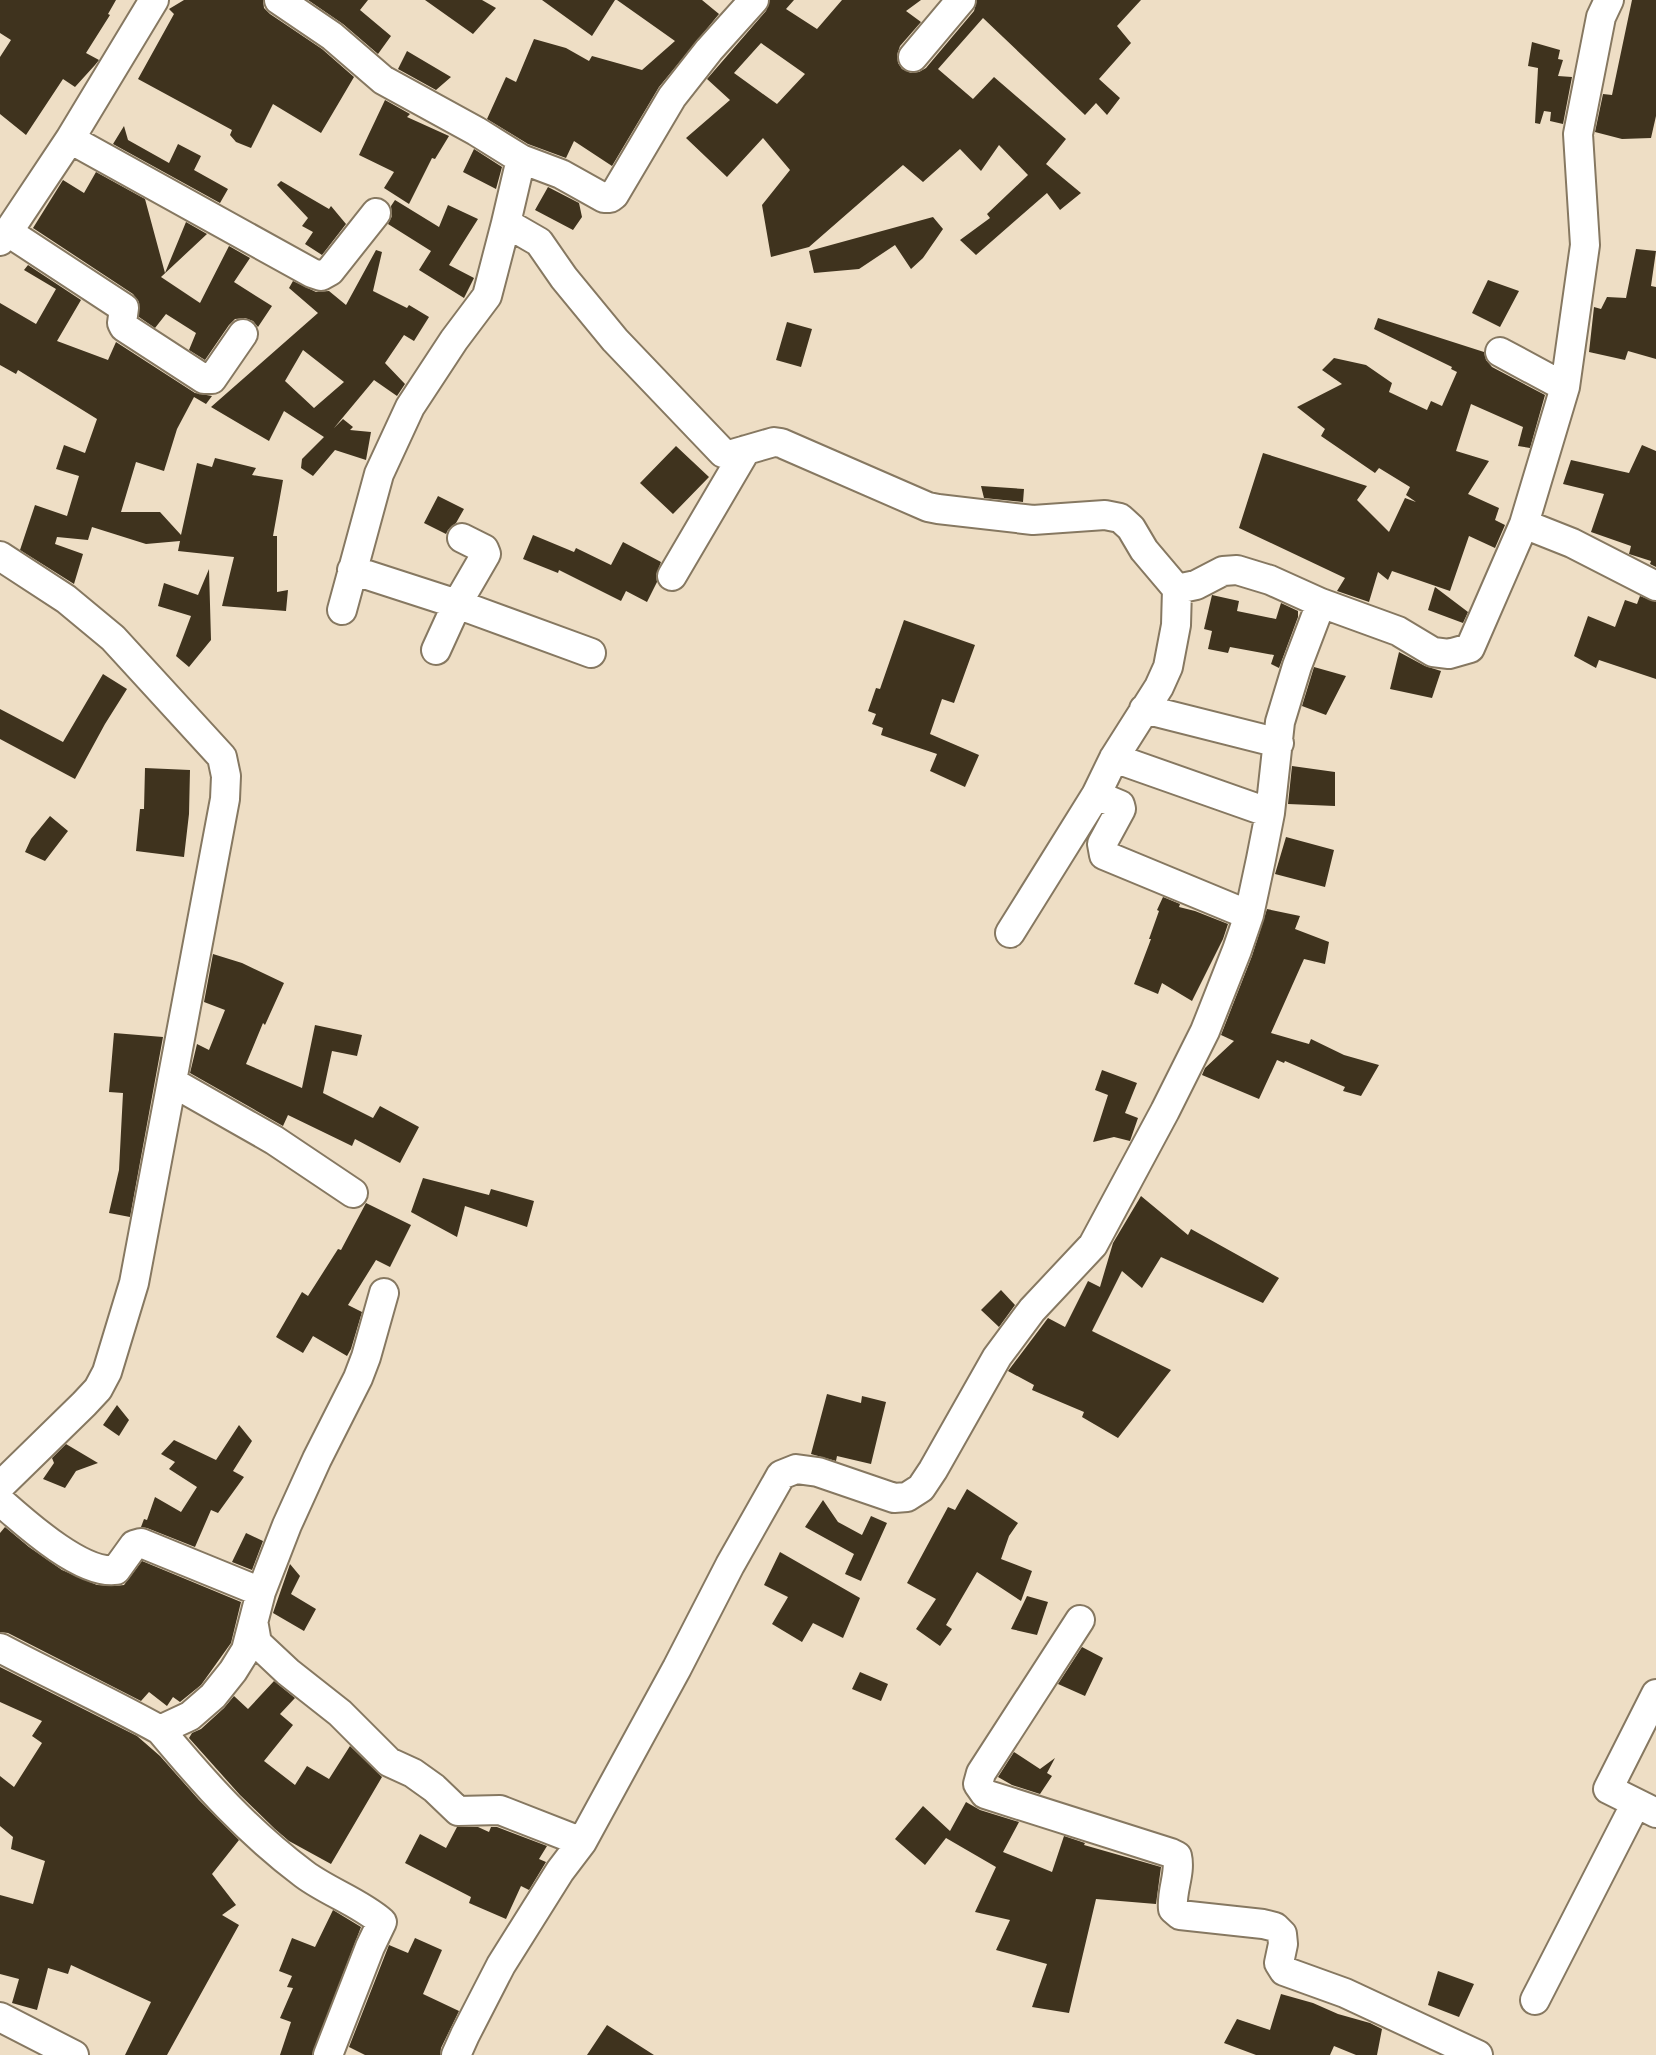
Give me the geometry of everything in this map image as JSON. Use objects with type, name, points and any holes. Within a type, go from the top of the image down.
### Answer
[{"type":"street","points":[[154,0],[70,139],[4,236],[124,308],[122,323],[124,327],[204,379],[213,379],[243,334]]},
{"type":"street","points":[[279,0],[332,36],[383,80],[476,131],[521,159],[561,174],[604,198],[614,195],[672,97],[709,50],[754,0]]},
{"type":"street","points":[[913,57],[961,0]]},
{"type":"street","points":[[1176,590],[1196,585],[1223,571],[1237,570],[1270,580],[1321,603],[1398,631],[1433,652],[1449,654],[1470,648],[1524,524],[1565,387],[1585,245],[1578,134],[1601,17],[1609,0]]},
{"type":"street","points":[[70,139],[321,276],[330,271],[376,213]]},
{"type":"street","points":[[342,610],[379,474],[410,407],[454,340],[487,296],[521,159]]},
{"type":"street","points":[[506,224],[539,242],[564,278],[615,340],[723,453],[729,455],[774,442],[781,443],[928,507],[938,509],[1033,520],[1105,515],[1120,518],[1131,528],[1144,550],[1176,590],[1176,625],[1168,667],[1159,687],[1114,758],[1096,795],[1010,933]]},
{"type":"street","points":[[1500,352],[1565,387]]},
{"type":"street","points":[[672,576],[746,450]]},
{"type":"street","points":[[1524,524],[1572,543],[1656,586]]},
{"type":"street","points":[[436,650],[457,604],[486,554],[484,549],[462,538]]},
{"type":"street","points":[[0,556],[66,599],[113,638],[222,757],[226,776],[225,799],[134,1283],[107,1372],[98,1389],[84,1404],[0,1486]]},
{"type":"street","points":[[352,570],[457,604],[591,652]]},
{"type":"street","points":[[456,2055],[501,1965],[560,1871],[582,1842],[730,1565],[781,1475],[796,1469],[819,1472],[894,1498],[907,1497],[921,1488],[997,1357],[1032,1310],[1093,1245],[1205,1031],[1249,915],[1270,813],[1280,722],[1297,666],[1321,603]]},
{"type":"street","points":[[1144,709],[1279,743]]},
{"type":"street","points":[[1114,758],[1270,813]]},
{"type":"street","points":[[1096,795],[1120,805],[1121,809],[1102,844],[1104,855],[1249,915]]},
{"type":"street","points":[[172,1082],[274,1140],[353,1193]]},
{"type":"street","points":[[384,1293],[358,1378],[300,1497],[261,1592],[254,1626],[257,1643],[288,1672],[340,1713],[389,1762],[413,1773],[434,1788],[458,1811],[500,1810],[582,1842]]},
{"type":"street","points":[[0,1501],[45,1538],[73,1557],[97,1568],[107,1571],[116,1570],[134,1545],[141,1543],[261,1592]]},
{"type":"street","points":[[1080,1620],[981,1773],[978,1784],[985,1794],[1171,1853],[1177,1857],[1179,1863],[1172,1900],[1173,1909],[1180,1915],[1263,1924],[1275,1928],[1282,1934],[1279,1963],[1284,1971],[1345,1993],[1478,2055]]},
{"type":"street","points":[[160,1730],[189,1716],[213,1696],[246,1650],[249,1633],[254,1626]]},
{"type":"street","points":[[0,1648],[116,1705],[160,1730],[204,1783],[240,1821],[306,1875],[372,1913],[382,1922],[328,2055]]},
{"type":"street","points":[[1535,2000],[1646,1808],[1608,1789],[1656,1694]]},
{"type":"street","points":[[0,2017],[74,2055]]},
{"type":"building","points":[[0,0],[116,0],[108,14],[110,15],[86,53],[99,60],[75,87],[63,79],[26,135],[0,114],[0,57],[11,40],[0,33]]},
{"type":"building","points":[[184,0],[263,0],[264,8],[270,14],[322,49],[354,77],[321,133],[273,104],[251,148],[236,142],[230,135],[232,130],[138,79],[174,14],[169,9]]},
{"type":"building","points":[[308,0],[368,0],[360,10],[391,36],[378,54],[343,24]]},
{"type":"building","points":[[425,0],[482,0],[496,8],[473,34]]},
{"type":"building","points":[[542,0],[615,0],[592,36]]},
{"type":"building","points":[[617,0],[702,0],[719,14],[659,87],[612,166],[574,141],[566,158],[528,144],[487,119],[506,77],[516,82],[534,39],[566,48],[589,61],[592,56],[642,70],[675,41]]},
{"type":"building","points":[[770,0],[794,0],[786,9],[817,29],[842,0],[921,0],[906,11],[921,22],[900,46],[897,55],[902,69],[911,73],[926,68],[974,11],[977,0],[1141,0],[1117,26],[1131,43],[1099,79],[1120,98],[1107,115],[1096,103],[1085,115],[983,18],[938,69],[973,99],[994,77],[1066,139],[1046,164],[1081,193],[1060,210],[1047,193],[976,255],[960,240],[990,218],[987,214],[1028,175],[999,145],[981,171],[960,149],[923,182],[903,165],[809,247],[771,257],[762,205],[790,170],[763,138],[727,177],[686,138],[730,100],[707,79],[766,11]],"holes":[[[761,43],[805,74],[777,104],[734,73]]]},
{"type":"building","points":[[1632,0],[1656,0],[1656,116],[1651,138],[1622,139],[1595,132],[1603,94],[1612,95]]},
{"type":"building","points":[[1532,42],[1560,50],[1558,59],[1563,60],[1558,76],[1572,77],[1563,124],[1550,121],[1551,112],[1544,111],[1540,124],[1535,123],[1538,68],[1528,66]]},
{"type":"building","points":[[407,51],[451,77],[436,90],[398,69]]},
{"type":"building","points":[[385,100],[410,114],[407,117],[449,136],[435,159],[432,158],[409,204],[384,188],[394,172],[359,155]]},
{"type":"building","points":[[124,126],[128,140],[169,163],[178,144],[201,156],[194,170],[228,189],[220,203],[113,144]]},
{"type":"building","points":[[474,149],[502,167],[496,189],[463,172]]},
{"type":"building","points":[[96,172],[145,199],[165,273],[186,222],[207,234],[161,277],[200,303],[229,246],[250,258],[234,282],[272,306],[258,327],[253,321],[245,318],[235,319],[205,360],[189,350],[196,333],[166,314],[155,328],[139,317],[139,302],[133,294],[33,228],[63,180],[84,193]]},
{"type":"building","points":[[281,181],[329,209],[331,206],[346,224],[322,255],[305,244],[313,232],[302,226],[308,218],[277,185]]},
{"type":"building","points":[[548,187],[579,203],[582,217],[573,230],[535,210]]},
{"type":"building","points":[[395,200],[439,227],[448,205],[478,219],[449,265],[474,278],[464,298],[419,270],[431,251],[388,224],[392,216],[391,206]]},
{"type":"building","points":[[933,217],[943,229],[923,258],[911,269],[895,245],[859,269],[814,273],[809,251]]},
{"type":"building","points":[[1636,249],[1656,251],[1651,286],[1656,287],[1656,359],[1628,351],[1625,360],[1589,352],[1594,307],[1601,309],[1607,297],[1626,298]]},
{"type":"building","points":[[376,250],[382,252],[373,291],[407,308],[409,305],[429,317],[414,341],[404,335],[385,363],[405,384],[397,396],[374,380],[334,428],[343,419],[353,427],[350,430],[371,432],[366,460],[335,450],[313,476],[301,468],[302,459],[324,437],[284,411],[269,441],[211,407],[318,313],[289,288],[293,281],[316,292],[329,291],[346,305]],"holes":[[[303,350],[344,382],[314,408],[285,381]]]},
{"type":"building","points":[[28,265],[81,300],[57,341],[108,360],[116,342],[195,393],[212,396],[206,404],[194,397],[177,429],[164,471],[136,462],[121,512],[160,512],[181,535],[197,463],[212,467],[215,458],[256,468],[252,475],[283,480],[273,536],[277,536],[277,592],[288,590],[286,611],[222,606],[234,557],[178,551],[180,541],[146,544],[92,527],[88,540],[57,537],[55,544],[83,554],[74,584],[20,550],[35,505],[67,516],[79,476],[56,469],[64,445],[85,453],[97,419],[18,370],[16,374],[0,365],[0,303],[36,324],[56,289],[24,270]]},
{"type":"building","points":[[1488,280],[1519,291],[1500,327],[1472,313]]},
{"type":"building","points":[[1378,318],[1484,352],[1486,360],[1492,367],[1545,395],[1530,448],[1518,446],[1523,427],[1471,404],[1456,451],[1489,461],[1468,494],[1499,508],[1495,520],[1505,525],[1495,548],[1469,536],[1450,591],[1392,571],[1388,580],[1378,572],[1369,602],[1337,591],[1345,578],[1239,528],[1263,453],[1367,486],[1357,500],[1389,532],[1405,498],[1416,502],[1406,495],[1410,487],[1379,468],[1375,473],[1321,436],[1325,429],[1297,407],[1342,384],[1322,370],[1334,358],[1366,365],[1392,383],[1389,392],[1427,410],[1431,401],[1442,406],[1457,372],[1451,369],[1452,367],[1374,329]]},
{"type":"building","points":[[787,322],[812,329],[801,367],[776,360]]},
{"type":"building","points":[[1642,445],[1656,451],[1656,567],[1650,564],[1651,561],[1629,554],[1631,546],[1591,532],[1604,494],[1563,484],[1571,460],[1629,473]]},
{"type":"building","points":[[676,446],[709,477],[673,514],[640,483]]},
{"type":"building","points":[[981,486],[1024,489],[1023,502],[984,498]]},
{"type":"building","points":[[438,496],[464,509],[446,534],[424,523]]},
{"type":"building","points":[[533,535],[574,552],[576,548],[611,565],[623,542],[661,562],[656,575],[657,582],[647,602],[626,591],[621,601],[559,570],[558,573],[523,559]]},
{"type":"building","points":[[209,569],[211,640],[189,667],[176,656],[191,616],[158,606],[164,583],[198,595]]},
{"type":"building","points":[[1435,587],[1468,612],[1463,623],[1428,610]]},
{"type":"building","points":[[1212,595],[1239,601],[1237,611],[1276,619],[1281,603],[1298,611],[1298,617],[1279,668],[1271,664],[1274,655],[1230,647],[1228,653],[1208,649],[1212,631],[1204,629]]},
{"type":"building","points":[[1640,596],[1656,602],[1656,679],[1599,660],[1596,668],[1574,656],[1588,616],[1615,627],[1625,600],[1637,604]]},
{"type":"building","points":[[904,620],[975,645],[954,703],[942,699],[930,734],[979,755],[965,787],[930,771],[937,754],[881,735],[883,728],[872,724],[876,714],[868,711],[876,688],[880,689]]},
{"type":"building","points":[[1399,652],[1425,666],[1441,671],[1432,698],[1390,689]]},
{"type":"building","points":[[1314,667],[1346,676],[1326,715],[1302,706]]},
{"type":"building","points":[[103,674],[127,689],[75,779],[0,739],[0,709],[63,742]]},
{"type":"building","points":[[1292,766],[1335,772],[1335,806],[1288,804]]},
{"type":"building","points":[[145,768],[190,770],[189,814],[184,857],[136,851],[140,809],[144,809]]},
{"type":"building","points":[[50,816],[68,831],[45,861],[25,852],[31,839]]},
{"type":"building","points":[[1286,837],[1334,850],[1325,887],[1275,874]]},
{"type":"building","points":[[1163,897],[1180,904],[1179,907],[1228,924],[1223,939],[1192,1001],[1162,983],[1158,994],[1134,984],[1151,939],[1149,939],[1159,911],[1157,910]]},
{"type":"building","points":[[1267,909],[1300,916],[1295,929],[1329,942],[1325,964],[1304,959],[1271,1033],[1309,1044],[1311,1039],[1344,1055],[1379,1065],[1361,1096],[1343,1091],[1345,1087],[1285,1061],[1284,1063],[1277,1060],[1259,1099],[1202,1075],[1205,1068],[1234,1041],[1221,1035],[1252,956]]},
{"type":"building","points":[[213,954],[242,963],[284,983],[265,1025],[263,1023],[246,1064],[302,1088],[315,1025],[362,1035],[357,1056],[332,1051],[323,1093],[373,1118],[380,1106],[419,1127],[400,1163],[355,1139],[352,1146],[288,1115],[283,1126],[190,1073],[197,1044],[209,1050],[225,1010],[204,1002]]},
{"type":"building","points":[[114,1033],[163,1037],[130,1217],[109,1213],[119,1170],[123,1093],[109,1092]]},
{"type":"building","points":[[1102,1070],[1137,1083],[1125,1113],[1138,1118],[1130,1141],[1114,1137],[1093,1142],[1108,1095],[1095,1090]]},
{"type":"building","points":[[423,1178],[489,1195],[491,1189],[534,1201],[527,1227],[465,1206],[457,1237],[411,1212]]},
{"type":"building","points":[[1141,1196],[1188,1235],[1191,1229],[1279,1278],[1263,1303],[1161,1257],[1142,1288],[1122,1271],[1092,1331],[1171,1370],[1118,1438],[1082,1417],[1084,1412],[1032,1390],[1034,1385],[1008,1371],[1048,1318],[1065,1327],[1088,1281],[1100,1287],[1113,1243]]},
{"type":"building","points":[[366,1203],[411,1225],[390,1267],[376,1260],[348,1305],[362,1312],[347,1356],[313,1336],[303,1353],[276,1337],[302,1292],[308,1296],[338,1249],[341,1250]]},
{"type":"building","points":[[1001,1290],[1015,1305],[999,1327],[981,1310]]},
{"type":"building","points":[[827,1394],[861,1403],[862,1396],[886,1402],[871,1464],[837,1456],[836,1461],[811,1454]]},
{"type":"building","points":[[117,1405],[129,1420],[119,1436],[103,1425]]},
{"type":"building","points":[[239,1425],[252,1441],[233,1471],[244,1477],[218,1513],[211,1510],[195,1547],[141,1527],[144,1519],[147,1520],[155,1497],[181,1512],[197,1487],[169,1469],[175,1462],[161,1454],[174,1440],[216,1460]]},
{"type":"building","points":[[66,1444],[98,1463],[76,1471],[65,1488],[43,1479],[54,1463],[52,1458]]},
{"type":"building","points":[[967,1489],[1018,1523],[1009,1536],[1001,1559],[1032,1571],[1021,1601],[977,1572],[946,1625],[952,1629],[940,1646],[916,1629],[936,1599],[907,1583],[948,1507],[955,1510]]},
{"type":"building","points":[[823,1500],[838,1522],[862,1535],[871,1516],[887,1523],[861,1581],[845,1574],[854,1554],[805,1527]]},
{"type":"building","points":[[5,1527],[62,1570],[97,1585],[124,1585],[142,1561],[241,1602],[231,1643],[201,1685],[180,1702],[173,1697],[167,1706],[149,1692],[141,1701],[8,1633],[0,1632],[0,1533]]},
{"type":"building","points":[[246,1533],[263,1541],[252,1570],[232,1562]]},
{"type":"building","points":[[780,1552],[860,1598],[843,1638],[813,1623],[802,1642],[772,1624],[788,1597],[764,1585]]},
{"type":"building","points":[[290,1564],[300,1576],[291,1594],[316,1609],[304,1631],[273,1613]]},
{"type":"building","points":[[1027,1596],[1048,1602],[1037,1635],[1011,1629]]},
{"type":"building","points":[[1082,1647],[1103,1658],[1085,1696],[1058,1684]]},
{"type":"building","points":[[0,1667],[137,1736],[160,1756],[239,1840],[212,1874],[236,1905],[222,1915],[239,1925],[167,2055],[125,2055],[151,2002],[71,1965],[68,1974],[48,1968],[37,2010],[12,2003],[19,1979],[0,1974],[0,1895],[33,1904],[45,1861],[11,1849],[13,1837],[0,1826],[0,1776],[14,1787],[42,1743],[32,1736],[42,1721],[0,1702]]},
{"type":"building","points":[[860,1672],[888,1684],[881,1701],[852,1689]]},
{"type":"building","points":[[274,1681],[295,1698],[280,1714],[293,1725],[264,1761],[295,1785],[307,1766],[329,1779],[350,1746],[382,1777],[331,1864],[289,1841],[275,1829],[240,1795],[189,1738],[192,1733],[201,1729],[224,1708],[234,1696],[248,1709]]},
{"type":"building","points":[[1014,1752],[1040,1769],[1055,1758],[1047,1773],[1052,1776],[1040,1794],[1012,1785],[998,1777]]},
{"type":"building","points":[[966,1802],[980,1810],[1019,1822],[1003,1852],[1052,1872],[1064,1836],[1085,1843],[1084,1845],[1161,1867],[1156,1904],[1096,1899],[1069,2013],[1032,2007],[1047,1964],[996,1950],[1010,1920],[975,1912],[996,1867],[946,1838],[925,1865],[895,1839],[923,1806],[950,1831]]},
{"type":"building","points":[[457,1827],[478,1827],[489,1832],[491,1827],[497,1827],[547,1846],[539,1859],[546,1862],[529,1890],[521,1886],[506,1919],[469,1903],[471,1897],[405,1863],[420,1834],[446,1848]]},
{"type":"building","points":[[333,1910],[361,1927],[312,2055],[280,2055],[291,2022],[280,2018],[293,1988],[287,1987],[292,1976],[279,1971],[292,1938],[315,1947]]},
{"type":"building","points":[[415,1938],[442,1950],[423,1994],[459,2011],[441,2048],[440,2055],[365,2055],[349,2047],[389,1945],[408,1953]]},
{"type":"building","points":[[1438,1971],[1474,1984],[1459,2017],[1428,2005]]},
{"type":"building","points":[[1281,1994],[1313,2003],[1382,2029],[1377,2055],[1356,2055],[1334,2046],[1330,2055],[1256,2055],[1224,2043],[1237,2019],[1270,2030]]},
{"type":"building","points":[[607,2025],[654,2055],[587,2055]]}]
